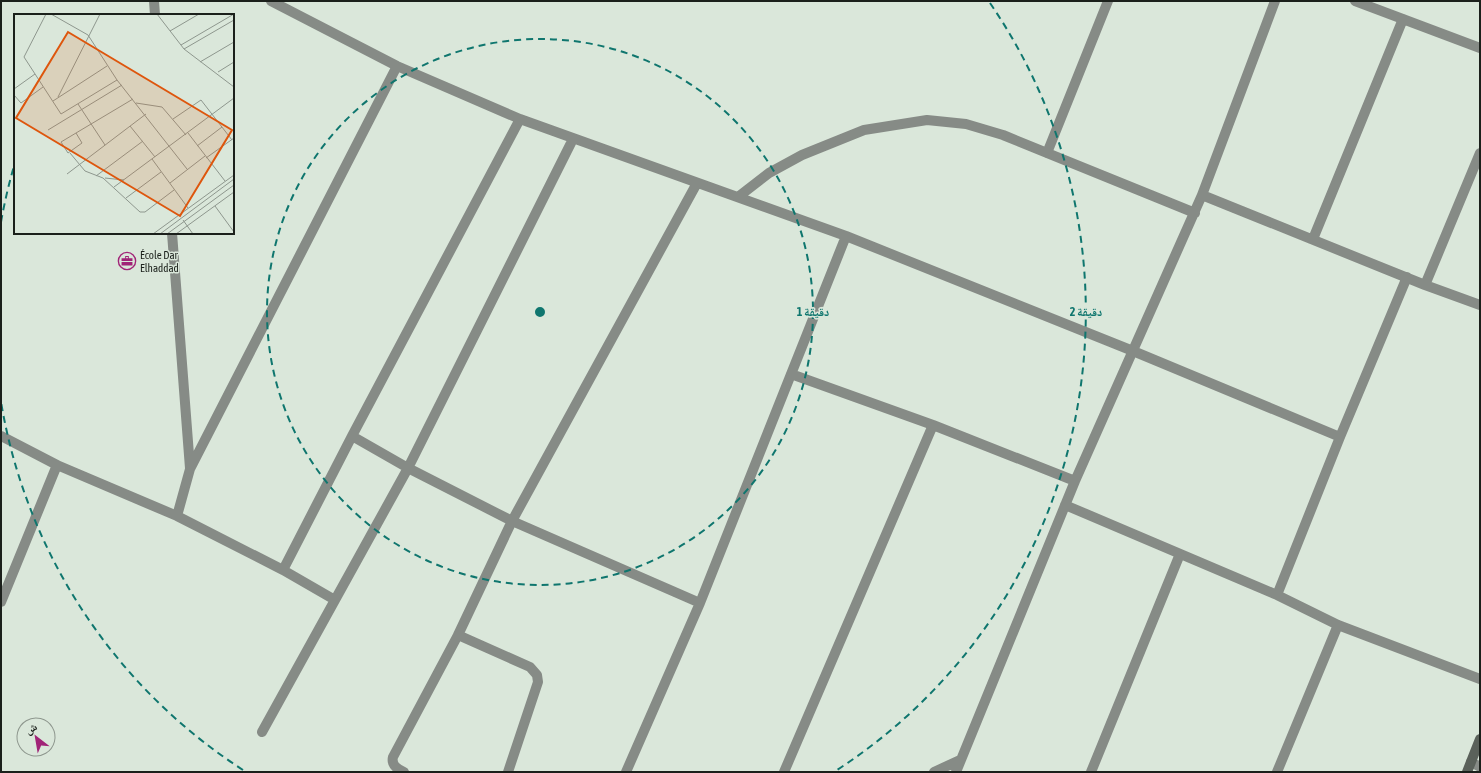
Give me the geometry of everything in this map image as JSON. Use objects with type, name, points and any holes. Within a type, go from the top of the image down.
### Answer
[{"type":"main road","points":[[1467,772],[1476,764],[1480,739]]},
{"type":"street","points":[[154,1],[155,14]]},
{"type":"street","points":[[271,1],[398,66],[520,120],[846,236],[1133,351],[1340,437]]},
{"type":"street","points":[[1047,153],[1108,1]]},
{"type":"street","points":[[956,772],[1066,505],[1074,481],[1202,195],[1275,1]]},
{"type":"street","points":[[1355,1],[1480,48]]},
{"type":"street","points":[[1313,239],[1403,19]]},
{"type":"street","points":[[177,516],[190,469],[398,66]]},
{"type":"street","points":[[283,570],[352,436],[520,120]]},
{"type":"street","points":[[738,198],[769,173],[802,155],[864,130],[927,120],[966,124],[1003,135],[1194,213]]},
{"type":"street","points":[[262,732],[408,468],[573,139]]},
{"type":"street","points":[[1425,285],[1480,153]]},
{"type":"street","points":[[404,772],[394,766],[392,757],[458,635],[512,521],[697,183]]},
{"type":"street","points":[[1202,195],[1425,285],[1480,305]]},
{"type":"street","points":[[172,234],[190,469]]},
{"type":"street","points":[[626,772],[700,603],[846,236]]},
{"type":"street","points":[[1277,595],[1340,437],[1407,277]]},
{"type":"street","points":[[791,374],[934,425],[1074,481]]},
{"type":"street","points":[[784,772],[934,425]]},
{"type":"street","points":[[1,436],[57,465],[177,516],[283,570],[335,600]]},
{"type":"street","points":[[352,436],[408,468],[512,521],[700,603]]},
{"type":"street","points":[[1,602],[57,465]]},
{"type":"street","points":[[1066,505],[1277,595],[1338,625],[1480,679]]},
{"type":"street","points":[[1091,772],[1180,554]]},
{"type":"street","points":[[1277,772],[1338,625]]},
{"type":"street","points":[[458,635],[530,666],[537,676],[538,682],[508,772]]},
{"type":"street","points":[[934,772],[960,760]]},
{"type":"place","name":"École Dar Elhaddad","points":[[127,261]]}]
